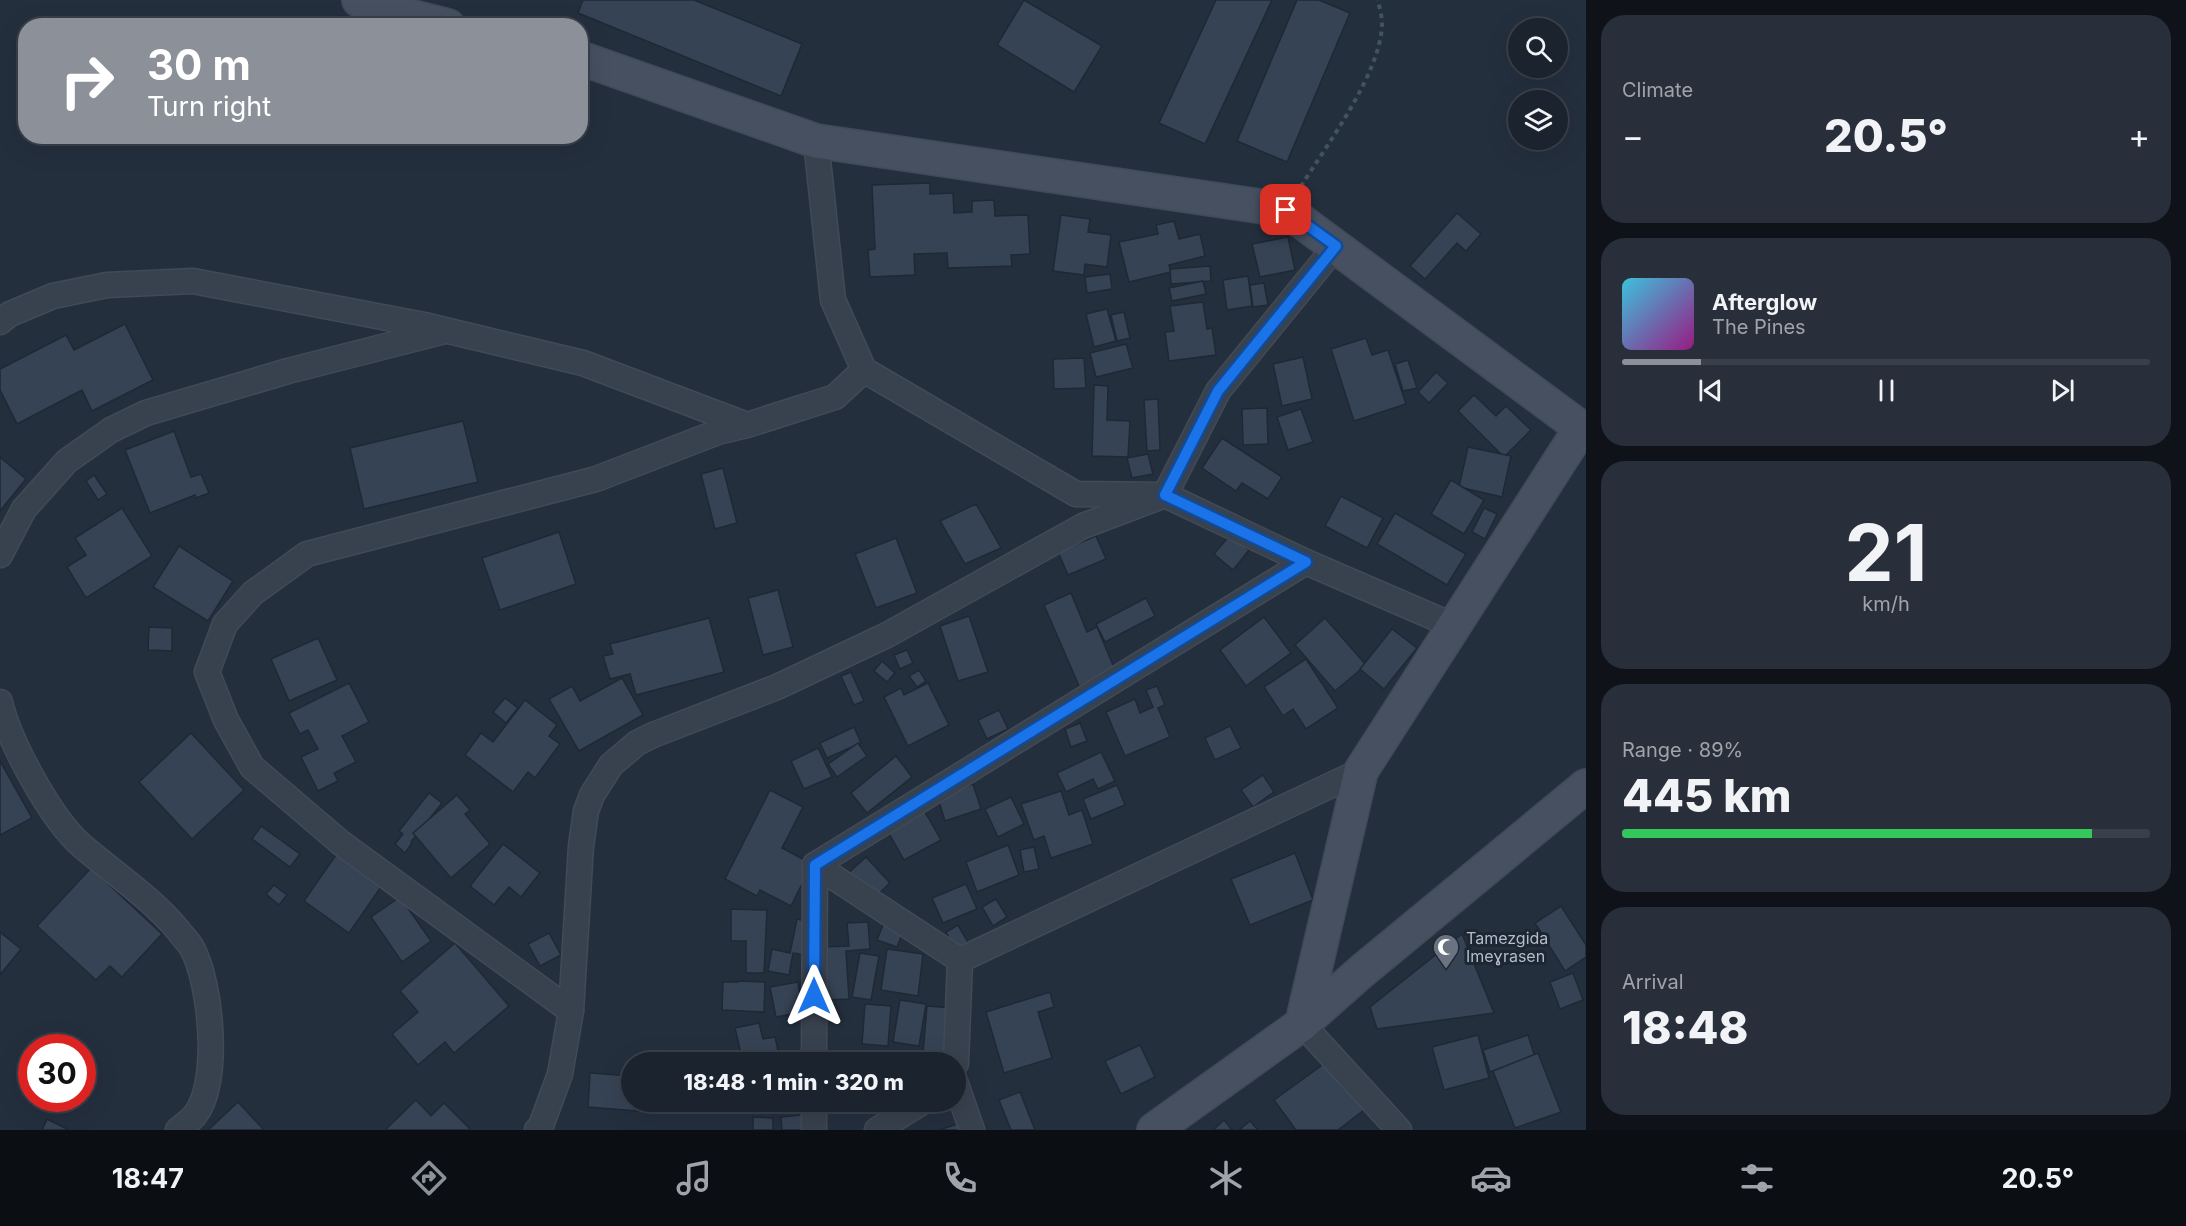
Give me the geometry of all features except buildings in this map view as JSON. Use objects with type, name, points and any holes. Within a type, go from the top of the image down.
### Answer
[{"type":"street","points":[[359,0],[417,18]]},
{"type":"street","points":[[588,61],[816,141],[1286,210],[1583,426],[1361,771],[1302,1024]]},
{"type":"street","points":[[816,141],[833,300],[864,370],[1076,494],[1165,495],[1306,562],[1454,626]]},
{"type":"street","points":[[537,1130],[541,1126],[560,1074],[572,1011],[582,828],[586,811],[601,779],[623,753],[653,735],[777,687],[887,635],[1083,526],[1165,495],[1218,391],[1336,246]]},
{"type":"street","points":[[0,322],[10,314],[53,296],[107,285],[193,281],[446,331],[583,363],[747,426]]},
{"type":"street","points":[[0,555],[24,509],[67,461],[111,430],[146,413],[288,371],[446,331]]},
{"type":"street","points":[[572,1011],[341,843],[252,767],[226,720],[207,672],[225,624],[253,593],[307,554],[596,479],[718,432],[747,426],[835,397],[864,370]]},
{"type":"street","points":[[815,865],[1306,562]]},
{"type":"street","points":[[0,702],[4,718],[30,773],[60,820],[80,844],[161,910],[192,947],[207,989],[211,1039],[209,1084],[196,1114],[178,1130]]},
{"type":"street","points":[[960,960],[1361,771]]},
{"type":"street","points":[[1154,1130],[1302,1024],[1586,786]]},
{"type":"street","points":[[815,865],[960,960]]},
{"type":"street","points":[[814,1052],[815,865]]},
{"type":"street","points":[[956,1052],[960,960]]},
{"type":"street","points":[[1302,1024],[1399,1130]]},
{"type":"street","points":[[814,1112],[814,1130]]},
{"type":"street","points":[[878,1130],[907,1112]]},
{"type":"street","points":[[966,1112],[972,1130]]},
{"type":"path","points":[[1286,210],[1347,113],[1376,60],[1382,22],[1378,0]]},
{"type":"place","name":"Tamezgida Imeɣrasen","points":[[1446,970]]},
{"type":"route","points":[[814,996],[815,865],[1306,562],[1165,495],[1218,391],[1336,246],[1286,210]]}]
